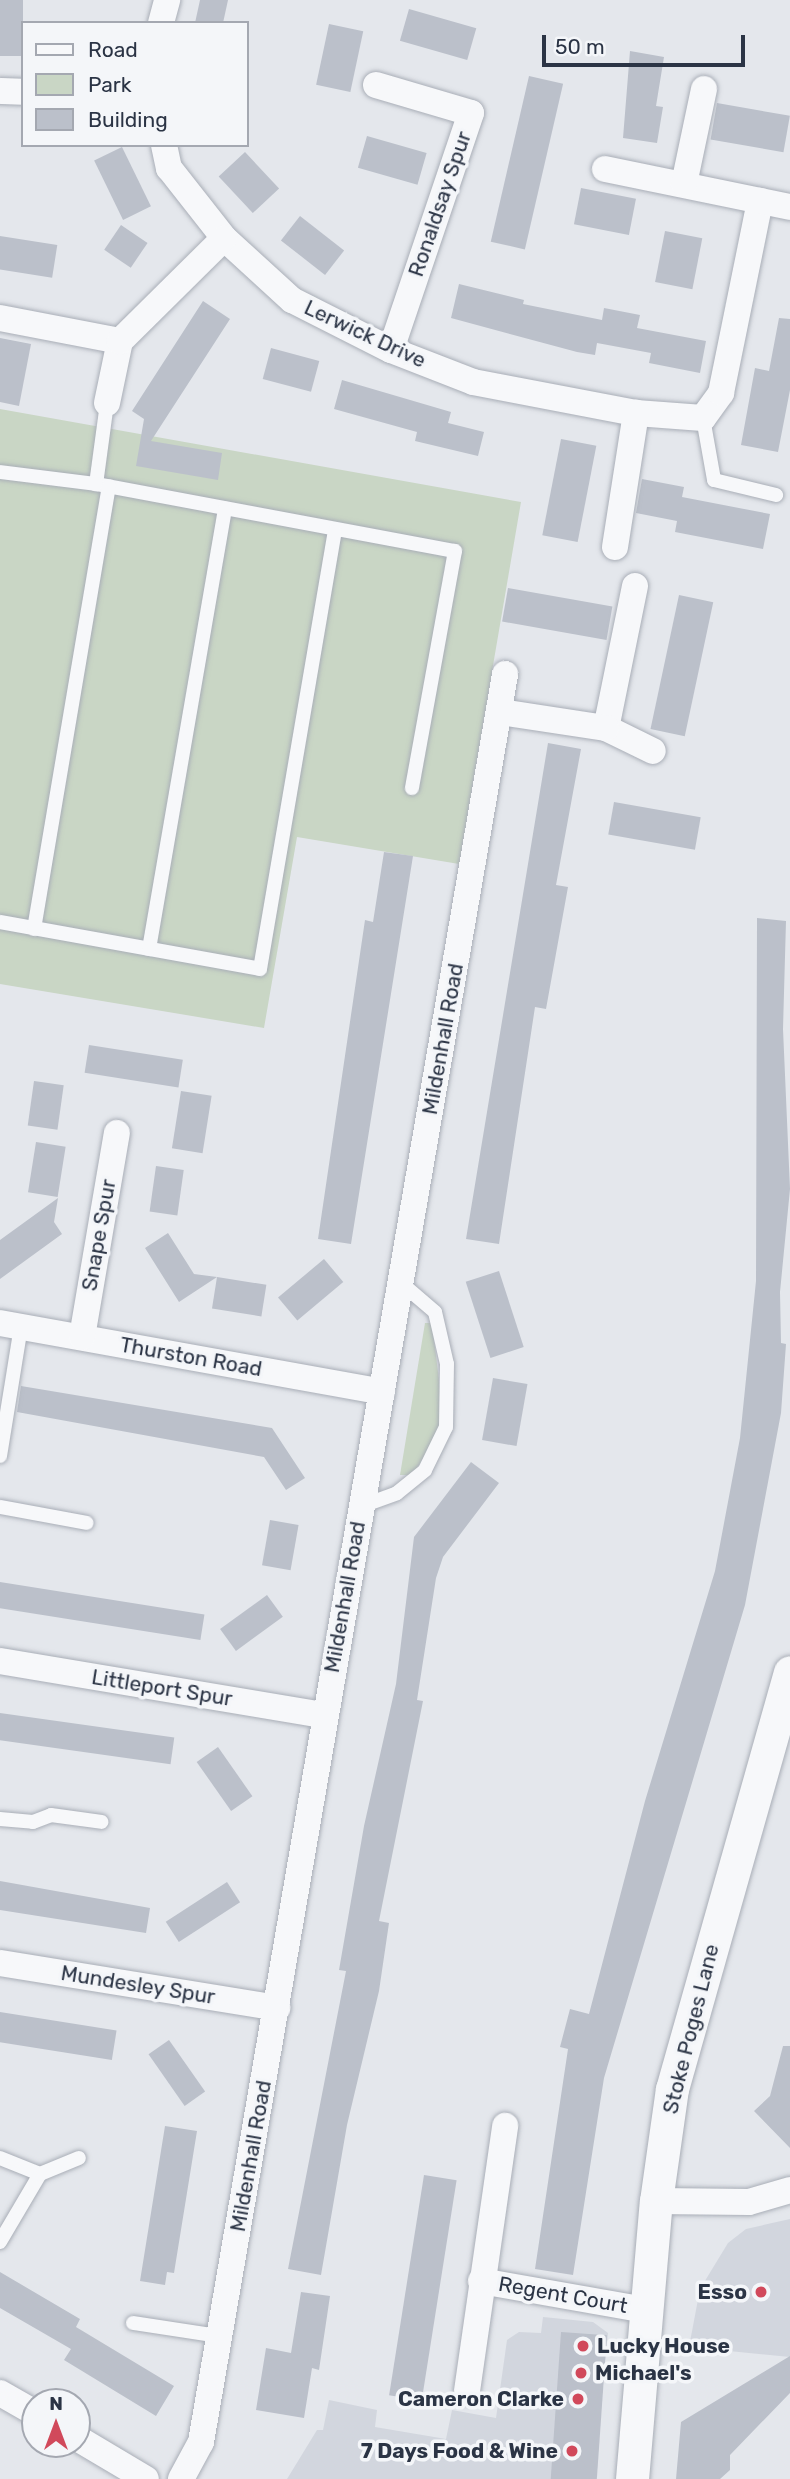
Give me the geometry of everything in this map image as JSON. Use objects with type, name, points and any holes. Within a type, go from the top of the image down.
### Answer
[{"type":"street","points":[[162,21],[167,0]]},
{"type":"street","name":"Ronaldsay Spur","points":[[376,85],[471,113],[391,350]]},
{"type":"street","points":[[684,184],[704,89]]},
{"type":"street","points":[[0,91],[21,92]]},
{"type":"street","name":"Lerwick Drive","points":[[164,147],[169,168],[223,238],[292,300],[391,350],[473,383],[636,413],[703,418]]},
{"type":"street","points":[[605,169],[790,207]]},
{"type":"street","points":[[703,418],[721,393],[760,201]]},
{"type":"street","points":[[107,403],[120,341],[223,238]]},
{"type":"street","points":[[0,318],[120,341]]},
{"type":"street","points":[[615,547],[636,413]]},
{"type":"street","points":[[606,728],[635,586]]},
{"type":"street","name":"Mildenhall Road","points":[[181,2479],[201,2442],[277,2008],[323,1715],[382,1392],[505,674]]},
{"type":"street","points":[[500,712],[606,728],[653,751]]},
{"type":"street","name":"Snape Spur","points":[[82,1337],[117,1133]]},
{"type":"street","name":"Thurston Road","points":[[10,1325],[382,1392]]},
{"type":"street","name":"Littleport Spur","points":[[0,1661],[323,1715]]},
{"type":"street","name":"Stoke Poges Lane","points":[[632,2479],[656,2201],[672,2089],[790,1672]]},
{"type":"street","name":"Mundesley Spur","points":[[0,1963],[277,2008]]},
{"type":"street","name":"Regent Court","points":[[467,2391],[481,2281],[490,2164],[505,2126]]},
{"type":"street","points":[[656,2201],[749,2202],[790,2190]]},
{"type":"street","name":"Regent Court","points":[[481,2281],[645,2310]]},
{"type":"street","points":[[0,2393],[21,2405]]},
{"type":"street","points":[[91,2446],[146,2479]]},
{"type":"lane","points":[[34,929],[102,485],[107,403]]},
{"type":"lane","points":[[703,418],[715,480],[776,495]]},
{"type":"lane","points":[[0,472],[102,485],[335,532],[455,551],[412,788]]},
{"type":"lane","points":[[149,949],[225,509]]},
{"type":"lane","points":[[0,922],[260,969],[335,532]]},
{"type":"lane","points":[[362,1506],[397,1493],[425,1470],[446,1427],[447,1364],[435,1312],[400,1282]]},
{"type":"lane","points":[[0,1455],[10,1325]]},
{"type":"lane","points":[[0,1507],[87,1523]]},
{"type":"lane","points":[[0,1819],[33,1822],[51,1815],[102,1822]]},
{"type":"lane","points":[[0,2158],[40,2174]]},
{"type":"lane","points":[[0,2242],[40,2174],[79,2158]]},
{"type":"lane","points":[[133,2323],[219,2336]]},
{"type":"shaded area","points":[[790,2219],[790,2357],[689,2347],[700,2289],[728,2243],[746,2229]]},
{"type":"shaded area","points":[[543,2317],[593,2322],[608,2333],[593,2479],[287,2479],[317,2430],[323,2430],[329,2400],[377,2410],[375,2427],[446,2439],[452,2410],[496,2418],[507,2340],[519,2332],[541,2333]]},
{"type":"green space","points":[[0,409],[521,502],[459,864],[297,837],[264,1028],[0,984]]},
{"type":"green space","points":[[425,1323],[432,1323],[443,1413],[435,1441],[412,1475],[400,1475]]},
{"type":"building","points":[[0,0],[23,0],[21,56],[0,56]]},
{"type":"building","points":[[200,0],[228,0],[223,21],[195,21]]},
{"type":"building","points":[[409,9],[476,28],[467,60],[400,41]]},
{"type":"building","points":[[329,24],[363,31],[350,92],[316,85]]},
{"type":"building","points":[[630,51],[664,57],[656,106],[663,107],[657,143],[623,138]]},
{"type":"building","points":[[529,76],[563,84],[525,250],[491,242]]},
{"type":"building","points":[[717,103],[790,116],[783,152],[711,139]]},
{"type":"building","points":[[367,136],[427,153],[418,185],[358,168]]},
{"type":"building","points":[[122,147],[151,206],[123,220],[94,161]]},
{"type":"building","points":[[245,152],[279,189],[253,213],[219,177]]},
{"type":"building","points":[[581,188],[636,199],[629,235],[574,224]]},
{"type":"building","points":[[300,216],[344,250],[325,275],[281,240]]},
{"type":"building","points":[[121,225],[148,243],[131,268],[104,250]]},
{"type":"building","points":[[665,231],[702,238],[692,289],[655,282]]},
{"type":"building","points":[[0,236],[57,245],[52,278],[0,269]]},
{"type":"building","points":[[459,284],[524,300],[523,304],[602,320],[604,308],[640,315],[637,328],[706,341],[700,373],[649,363],[651,353],[597,343],[595,355],[577,352],[451,318]]},
{"type":"building","points":[[203,301],[230,319],[151,441],[222,453],[218,480],[136,466],[144,419],[132,411]]},
{"type":"building","points":[[779,318],[790,319],[790,390],[778,452],[741,445],[755,368],[769,371]]},
{"type":"building","points":[[0,338],[31,344],[19,406],[0,402]]},
{"type":"building","points":[[271,348],[319,361],[311,392],[263,379]]},
{"type":"building","points":[[342,380],[451,412],[448,423],[484,432],[478,456],[415,441],[417,432],[334,409]]},
{"type":"building","points":[[561,439],[596,446],[578,542],[542,535]]},
{"type":"building","points":[[642,479],[684,487],[682,497],[770,514],[763,549],[675,532],[677,521],[636,513]]},
{"type":"building","points":[[508,588],[612,606],[606,640],[502,621]]},
{"type":"building","points":[[679,595],[713,602],[685,736],[651,729]]},
{"type":"building","points":[[548,743],[581,749],[556,885],[568,887],[546,1009],[535,1007],[499,1244],[466,1239]]},
{"type":"building","points":[[614,802],[701,817],[695,850],[608,834]]},
{"type":"building","points":[[384,852],[413,856],[351,1244],[318,1239],[365,920],[373,922]]},
{"type":"building","points":[[757,918],[786,921],[783,1029],[790,1189],[780,1292],[781,1343],[786,1344],[781,1413],[745,1605],[604,2078],[573,2275],[535,2269],[568,2049],[560,2047],[570,2009],[589,2014],[645,1801],[715,1571],[740,1438],[756,1281]]},
{"type":"building","points":[[89,1045],[183,1060],[178,1088],[85,1073]]},
{"type":"building","points":[[34,1081],[64,1085],[57,1130],[28,1126]]},
{"type":"building","points":[[181,1091],[212,1096],[203,1153],[172,1148]]},
{"type":"building","points":[[36,1142],[66,1147],[58,1197],[28,1192]]},
{"type":"building","points":[[156,1166],[184,1170],[177,1215],[150,1212]]},
{"type":"building","points":[[58,1198],[54,1222],[62,1234],[0,1279],[0,1240]]},
{"type":"building","points":[[168,1233],[194,1274],[217,1277],[179,1302],[145,1248]]},
{"type":"building","points":[[324,1259],[343,1282],[297,1321],[278,1298]]},
{"type":"building","points":[[499,1271],[524,1347],[490,1358],[466,1282]]},
{"type":"building","points":[[217,1277],[266,1285],[261,1316],[212,1309]]},
{"type":"building","points":[[493,1378],[527,1384],[517,1446],[482,1440]]},
{"type":"building","points":[[21,1386],[272,1428],[305,1478],[286,1490],[264,1457],[17,1412]]},
{"type":"building","points":[[471,1462],[499,1483],[443,1557],[436,1578],[417,1700],[423,1701],[379,1921],[389,1923],[379,1991],[347,2125],[321,2275],[288,2269],[346,1971],[339,1970],[364,1826],[396,1684],[414,1537]]},
{"type":"building","points":[[270,1520],[299,1525],[291,1570],[262,1565]]},
{"type":"building","points":[[0,1582],[204,1614],[200,1640],[0,1608]]},
{"type":"building","points":[[267,1595],[283,1617],[236,1651],[220,1629]]},
{"type":"building","points":[[0,1713],[174,1737],[171,1764],[0,1740]]},
{"type":"building","points":[[218,1747],[252,1796],[231,1811],[197,1762]]},
{"type":"building","points":[[0,1881],[150,1908],[146,1933],[0,1910]]},
{"type":"building","points":[[227,1882],[240,1902],[179,1942],[166,1922]]},
{"type":"building","points":[[0,2012],[117,2030],[112,2060],[0,2042]]},
{"type":"building","points":[[169,2040],[205,2092],[185,2106],[149,2054]]},
{"type":"building","points":[[783,2046],[790,2046],[790,2148],[754,2111],[770,2096]]},
{"type":"building","points":[[165,2126],[197,2131],[174,2273],[167,2272],[165,2285],[140,2281]]},
{"type":"building","points":[[424,2175],[457,2180],[422,2400],[389,2395]]},
{"type":"building","points":[[0,2272],[80,2319],[76,2327],[174,2386],[156,2416],[64,2360],[71,2349],[0,2308]]},
{"type":"building","points":[[301,2292],[330,2296],[319,2370],[312,2368],[304,2418],[256,2410],[266,2348],[291,2353]]},
{"type":"building","points":[[561,2332],[607,2335],[597,2479],[551,2479]]},
{"type":"building","points":[[790,2356],[790,2393],[730,2455],[730,2470],[720,2479],[676,2479],[681,2422]]},
{"type":"place","name":"Esso","points":[[761,2292]]},
{"type":"place","name":"Lucky House","points":[[583,2346]]},
{"type":"place","name":"Michael's","points":[[581,2373]]},
{"type":"place","name":"Cameron Clarke","points":[[578,2399]]},
{"type":"place","name":"7 Days Food & Wine","points":[[572,2451]]}]
